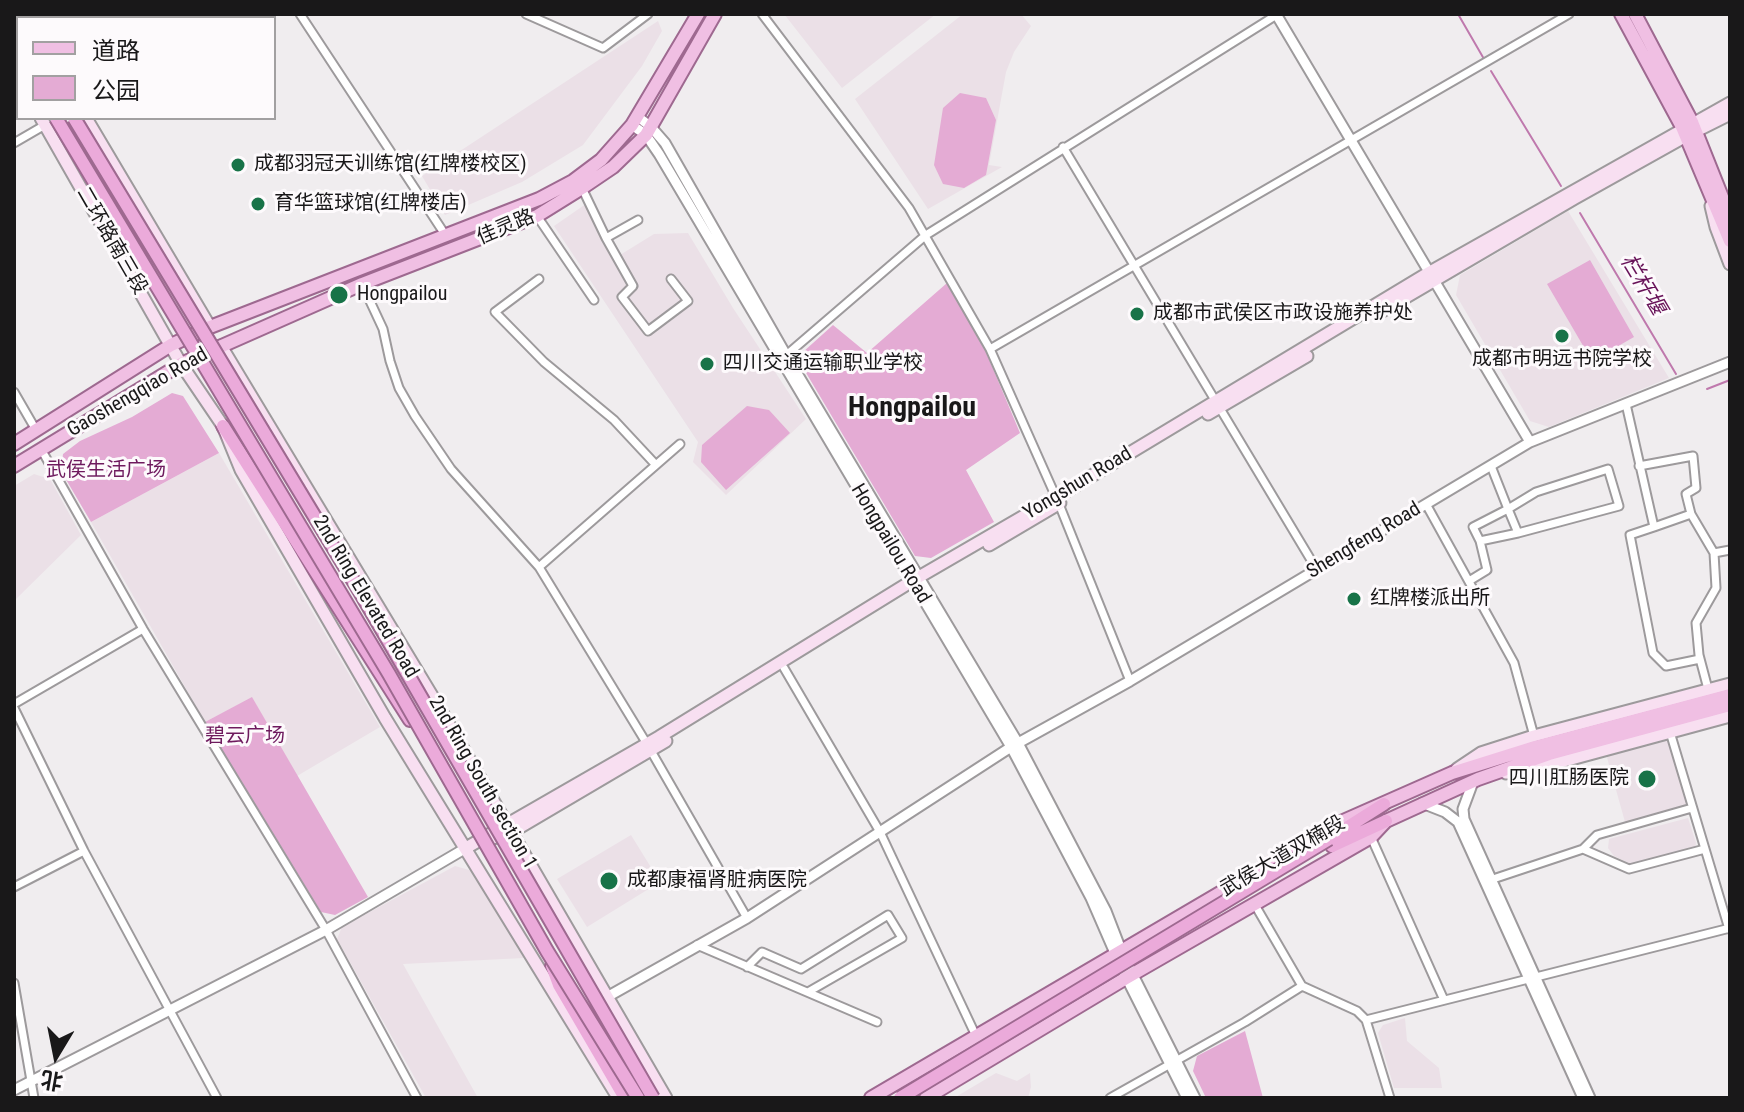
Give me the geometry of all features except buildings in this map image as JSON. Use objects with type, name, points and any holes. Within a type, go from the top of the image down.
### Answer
[{"type":"highway","name":"2nd Ring Elevated Road","points":[[47,120],[442,764],[547,951],[638,1098]]},
{"type":"highway","name":"2nd Ring Elevated Road","points":[[75,120],[359,590],[653,1098]]},
{"type":"highway","points":[[223,426],[253,469],[396,701],[442,764]]},
{"type":"highway","points":[[915,1098],[1331,842],[1384,804]]},
{"type":"highway","points":[[900,1098],[1331,842],[1386,821]]},
{"type":"highway","points":[[547,951],[559,985],[625,1098]]},
{"type":"main road","name":"佳灵路","points":[[210,327],[539,199],[573,181],[601,160],[634,120],[698,14]]},
{"type":"main road","name":"佳灵路","points":[[221,346],[362,284],[537,216],[582,188],[613,167],[649,131],[715,14]]},
{"type":"main road","points":[[1621,14],[1689,129]]},
{"type":"main road","points":[[1635,14],[1689,129],[1727,221],[1730,241]]},
{"type":"main road","points":[[1689,129],[1730,103]]},
{"type":"main road","points":[[1689,129],[1730,114]]},
{"type":"main road","name":"二环路南三段","points":[[47,120],[181,364]]},
{"type":"main road","name":"二环路南三段","points":[[87,120],[210,327]]},
{"type":"main road","name":"Yongshun Road","points":[[466,848],[508,828],[649,747],[918,582],[1432,276],[1689,129]]},
{"type":"main road","points":[[1712,185],[1730,205]]},
{"type":"main road","points":[[1712,185],[1716,227],[1730,264]]},
{"type":"main road","points":[[210,327],[221,346]]},
{"type":"main road","name":"Gaoshengqiao Road","points":[[14,444],[171,345],[210,327]]},
{"type":"main road","name":"Gaoshengqiao Road","points":[[14,466],[181,364],[221,346]]},
{"type":"main road","name":"2nd Ring South section 1","points":[[221,346],[440,709],[666,1098]]},
{"type":"main road","points":[[181,364],[223,426],[241,470],[385,718],[618,1098]]},
{"type":"main road","points":[[649,747],[784,668],[918,582]]},
{"type":"main road","points":[[1534,741],[1730,684]]},
{"type":"main road","name":"武侯大道双楠段","points":[[871,1098],[1341,822],[1534,741],[1730,695]]},
{"type":"main road","name":"武侯大道双楠段","points":[[926,1098],[1129,976],[1371,837],[1386,821],[1422,803],[1549,754],[1730,705]]},
{"type":"main road","points":[[1476,780],[1549,765],[1730,716]]},
{"type":"street","points":[[300,14],[446,236]]},
{"type":"street","points":[[526,14],[603,48],[648,14]]},
{"type":"street","points":[[762,14],[909,208],[990,349],[1057,501],[1130,681]]},
{"type":"street","points":[[784,357],[926,235],[1277,14],[1530,442]]},
{"type":"street","points":[[990,349],[1569,14]]},
{"type":"street","points":[[14,143],[47,120]]},
{"type":"street","name":"Hongpailou Road","points":[[634,120],[649,131],[1015,745],[1106,911],[1119,954],[1172,1062]]},
{"type":"street","points":[[1063,147],[1317,570]]},
{"type":"street","points":[[582,188],[633,286],[622,297],[648,331],[688,301],[671,279]]},
{"type":"street","points":[[537,216],[594,300]]},
{"type":"street","points":[[606,238],[638,220]]},
{"type":"street","points":[[539,279],[495,312],[544,362],[614,420],[656,465]]},
{"type":"street","points":[[362,284],[383,329],[399,388],[415,416],[451,469],[539,567],[649,747],[747,918]]},
{"type":"street","name":"Shengfeng Road","points":[[607,997],[747,918],[1015,745],[1130,681],[1530,442],[1730,362]]},
{"type":"street","points":[[14,392],[36,430]]},
{"type":"street","points":[[1626,404],[1654,527]]},
{"type":"street","points":[[539,567],[680,444]]},
{"type":"street","points":[[41,449],[143,629],[326,930],[417,1098]]},
{"type":"street","points":[[1639,466],[1693,456],[1696,488],[1686,494],[1691,514],[1714,553],[1716,588],[1696,623],[1700,659],[1708,689]]},
{"type":"street","points":[[1491,466],[1518,533]]},
{"type":"street","points":[[1469,581],[1487,570],[1473,527],[1536,492],[1608,469],[1619,506],[1480,541]]},
{"type":"street","points":[[1426,504],[1514,663],[1534,741]]},
{"type":"street","points":[[1691,514],[1630,535],[1653,653],[1666,666],[1700,659]]},
{"type":"street","points":[[1714,553],[1730,550]]},
{"type":"street","points":[[143,629],[14,706],[84,851],[217,1098]]},
{"type":"street","points":[[784,668],[880,832],[976,1036]]},
{"type":"street","points":[[1366,1020],[1730,929],[1670,732]]},
{"type":"street","points":[[1476,780],[1463,809],[1464,819],[1493,879],[1583,1098]]},
{"type":"street","points":[[1422,803],[1445,812],[1458,822],[1590,1098]]},
{"type":"street","points":[[1493,879],[1583,849],[1597,835],[1692,808]]},
{"type":"street","points":[[1371,837],[1444,1000]]},
{"type":"street","points":[[14,1090],[326,930],[466,848]]},
{"type":"street","points":[[1583,849],[1629,869],[1705,849]]},
{"type":"street","points":[[14,887],[84,851]]},
{"type":"street","points":[[1255,905],[1302,986],[1357,1011],[1366,1020],[1390,1098]]},
{"type":"street","points":[[747,967],[762,952],[801,969],[888,915],[902,938],[808,992]]},
{"type":"street","points":[[697,945],[877,1022]]},
{"type":"street","points":[[14,983],[34,1098]]},
{"type":"street","points":[[1110,1098],[1302,986]]},
{"type":"street","points":[[1172,1062],[1187,1098]]},
{"type":"street","points":[[1172,1062],[1195,1098]]},
{"type":"shaded area","points":[[54,14],[226,14],[222,16]]},
{"type":"shaded area","points":[[784,14],[936,14],[842,88]]},
{"type":"shaded area","points":[[963,14],[1021,14],[1031,26],[1014,52],[1006,72],[989,165],[1002,167],[928,209],[855,99]]},
{"type":"shaded area","points":[[658,21],[662,31],[642,66],[583,145],[522,182],[445,215],[422,176]]},
{"type":"shaded area","name":"四川交通运输职业学校","points":[[593,199],[620,255],[654,234],[688,233],[806,419],[726,495],[693,462],[698,442],[554,226]]},
{"type":"shaded area","name":"成都市明远书院学校","points":[[1568,211],[1669,378],[1549,427],[1530,421],[1456,295],[1460,275]]},
{"type":"shaded area","points":[[219,453],[380,727],[297,776],[252,698],[205,722],[91,522]]},
{"type":"shaded area","points":[[34,474],[50,479],[81,535],[14,601],[14,486]]},
{"type":"shaded area","name":"四川肛肠医院","points":[[1670,736],[1689,804],[1625,822],[1606,754]]},
{"type":"shaded area","points":[[1688,818],[1695,848],[1630,864],[1614,856],[1608,848],[1609,839]]},
{"type":"shaded area","name":"成都康福肾脏病医院","points":[[631,835],[660,882],[587,927],[557,879]]},
{"type":"shaded area","points":[[455,866],[473,871],[524,958],[403,964],[478,1098],[426,1098],[337,939],[342,927]]},
{"type":"shaded area","points":[[1405,1018],[1407,1041],[1439,1068],[1442,1088],[1394,1088],[1378,1033],[1383,1025]]},
{"type":"shaded area","points":[[996,1073],[1017,1081],[1030,1073],[1028,1098],[954,1098]]},
{"type":"green space","points":[[960,93],[986,98],[996,120],[986,175],[964,188],[943,184],[934,165],[943,108]]},
{"type":"green space","points":[[1590,260],[1634,337],[1592,361],[1547,284]]},
{"type":"green space","points":[[947,283],[986,352],[1020,433],[966,470],[994,522],[931,558],[915,556],[799,361],[803,352],[833,325],[867,353]]},
{"type":"green space","name":"武侯生活广场","points":[[172,393],[183,396],[219,453],[91,522],[61,471],[63,454],[80,441],[132,417]]},
{"type":"green space","points":[[747,406],[769,410],[790,433],[726,490],[701,462],[702,445]]},
{"type":"green space","name":"碧云广场","points":[[252,697],[368,897],[335,915],[321,912],[205,722]]},
{"type":"green space","points":[[1245,1031],[1263,1098],[1206,1098],[1193,1071],[1197,1056]]},
{"type":"waterway","name":"栏杆堰","points":[[1458,14],[1484,59]]},
{"type":"waterway","name":"栏杆堰","points":[[1491,71],[1561,186]]},
{"type":"waterway","name":"栏杆堰","points":[[1580,213],[1676,374]]},
{"type":"waterway","name":"栏杆堰","points":[[1707,389],[1730,380]]},
{"type":"place","name":"成都羽冠天训练馆(红牌楼校区)","points":[[238,165]]},
{"type":"place","name":"育华篮球馆(红牌楼店)","points":[[258,204]]},
{"type":"place","name":"Hongpailou","points":[[339,295]]},
{"type":"place","name":"成都市武侯区市政设施养护处","points":[[1137,314]]},
{"type":"place","name":"成都市明远书院学校","points":[[1562,336]]},
{"type":"place","name":"四川交通运输职业学校","points":[[707,364]]},
{"type":"place","name":"红牌楼派出所","points":[[1354,599]]},
{"type":"place","name":"四川肛肠医院","points":[[1647,779]]},
{"type":"place","name":"成都康福肾脏病医院","points":[[609,881]]},
{"type":"district","name":"Hongpailou","points":[[912,409]]}]
